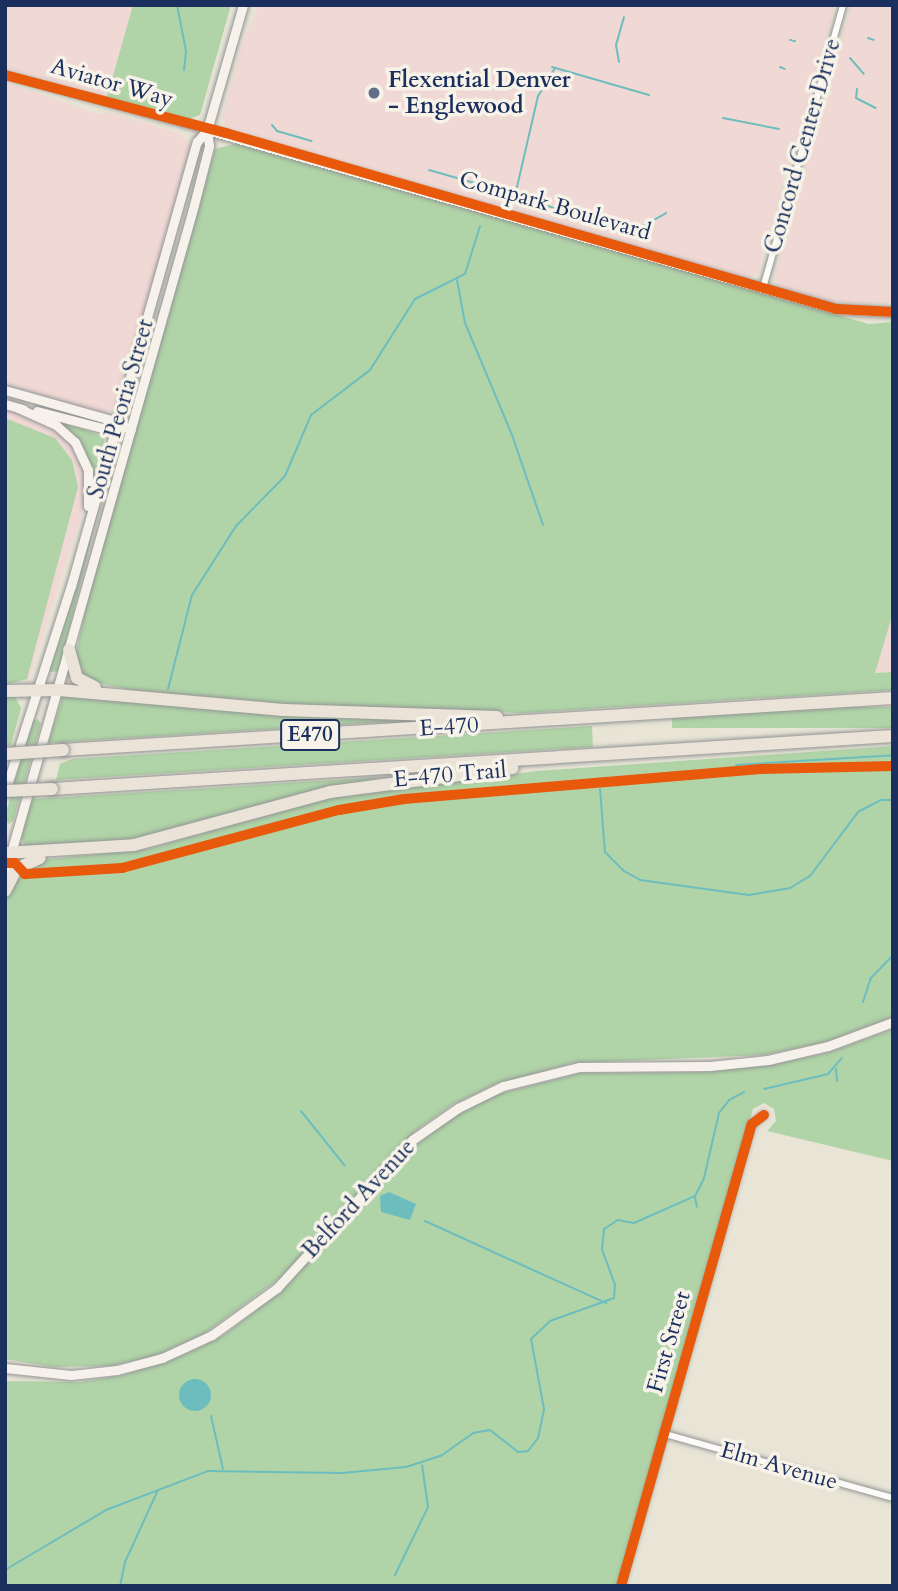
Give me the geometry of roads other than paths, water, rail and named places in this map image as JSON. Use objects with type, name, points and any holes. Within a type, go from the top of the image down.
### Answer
[{"type":"highway","points":[[69,650],[73,671],[82,684],[121,695]]},
{"type":"highway","points":[[5,691],[36,688],[283,710],[558,720]]},
{"type":"highway","name":"E-470","points":[[5,754],[893,698]]},
{"type":"highway","name":"E-470","points":[[5,791],[893,736]]},
{"type":"highway","points":[[5,891],[14,871],[27,860],[147,842],[365,785],[554,764],[585,756]]},
{"type":"highway","points":[[9,853],[88,850]]},
{"type":"main road","name":"South Peoria Street","points":[[5,874],[59,690],[209,146],[207,130],[243,5]]},
{"type":"main road","name":"South Peoria Street","points":[[5,791],[86,531],[197,142],[207,130]]},
{"type":"main road","name":"Compark Boulevard","points":[[207,130],[852,312],[893,312]]},
{"type":"main road","points":[[5,390],[118,422],[131,430]]},
{"type":"main road","points":[[5,404],[114,432],[131,430]]},
{"type":"main road","points":[[18,408],[61,427],[79,448],[90,481],[86,531]]},
{"type":"main road","name":"Belford Avenue","points":[[5,1368],[71,1375],[117,1370],[162,1358],[212,1335],[281,1284],[412,1140],[457,1108],[503,1086],[586,1066],[710,1066],[768,1060],[828,1046],[893,1023]]},
{"type":"street","name":"Concord Center Drive","points":[[763,288],[843,5]]},
{"type":"street","name":"Aviator Way","points":[[5,75],[207,130]]},
{"type":"street","name":"First Street","points":[[621,1586],[752,1124],[764,1115]]},
{"type":"street","name":"Elm Avenue","points":[[665,1434],[893,1498]]},
{"type":"water","points":[[389,1192],[416,1204],[410,1220],[381,1212],[380,1196]]},
{"type":"water","points":[[195,1379],[206,1384],[211,1395],[206,1406],[195,1411],[184,1406],[179,1395],[184,1384]]},
{"type":"waterway","points":[[177,5],[186,51],[184,70]]},
{"type":"waterway","points":[[619,62],[616,45],[624,17]]},
{"type":"waterway","points":[[868,38],[874,40]]},
{"type":"waterway","points":[[850,58],[864,74]]},
{"type":"waterway","points":[[552,67],[649,95]]},
{"type":"waterway","points":[[780,67],[785,69]]},
{"type":"waterway","points":[[555,68],[538,96],[515,196],[632,232],[666,213]]},
{"type":"waterway","points":[[857,89],[856,98],[876,108]]},
{"type":"waterway","points":[[723,118],[779,129]]},
{"type":"waterway","points":[[272,125],[277,131],[312,141]]},
{"type":"waterway","points":[[429,170],[478,184]]},
{"type":"waterway","points":[[168,689],[192,595],[236,526],[285,476],[311,415],[370,370],[415,299],[465,274],[480,226]]},
{"type":"waterway","points":[[457,280],[465,323],[512,435],[543,525]]},
{"type":"waterway","points":[[736,765],[893,755]]},
{"type":"waterway","points":[[600,789],[605,852],[624,871],[640,880],[749,895],[790,888],[810,876],[858,812],[881,800],[893,800]]},
{"type":"waterway","points":[[863,1002],[871,978],[893,955]]},
{"type":"waterway","points":[[764,1089],[828,1074],[842,1058]]},
{"type":"waterway","points":[[836,1069],[837,1081]]},
{"type":"waterway","points":[[5,1570],[106,1510],[208,1471],[342,1473],[406,1467],[442,1455],[473,1433],[490,1430],[518,1452],[528,1451],[538,1438],[544,1409],[531,1339],[550,1321],[614,1298],[615,1285],[602,1249],[604,1229],[618,1220],[634,1223],[695,1196],[704,1178],[719,1113],[729,1100],[744,1092]]},
{"type":"waterway","points":[[301,1111],[345,1166]]},
{"type":"waterway","points":[[695,1198],[697,1207]]},
{"type":"waterway","points":[[425,1221],[606,1303]]},
{"type":"waterway","points":[[211,1416],[223,1469]]},
{"type":"waterway","points":[[395,1575],[428,1507],[422,1465]]},
{"type":"waterway","points":[[120,1586],[125,1562],[158,1490]]},
{"type":"place","name":"Flexential Denver - Englewood","points":[[374,93]]}]
